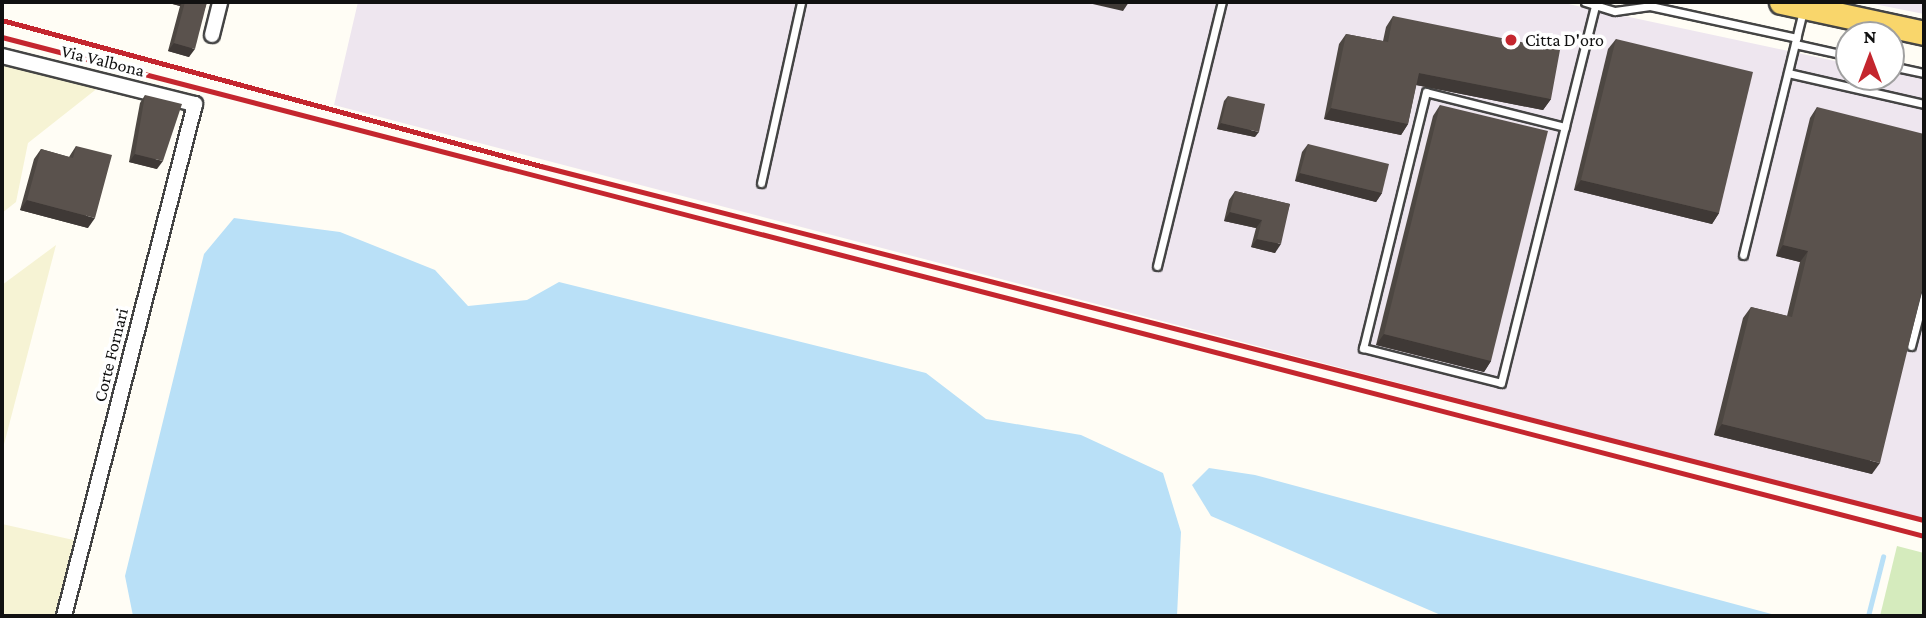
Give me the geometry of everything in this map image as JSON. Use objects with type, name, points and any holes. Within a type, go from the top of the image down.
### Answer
[{"type":"main road","points":[[1792,4],[1924,33]]},
{"type":"street","points":[[212,35],[220,2]]},
{"type":"street","name":"Via Valbona","points":[[2,56],[195,104]]},
{"type":"street","name":"Corte Fornari","points":[[64,616],[195,104]]},
{"type":"lane","points":[[761,183],[802,2]]},
{"type":"lane","points":[[1157,266],[1222,2]]},
{"type":"lane","points":[[1586,2],[1595,7],[1650,6],[1835,52]]},
{"type":"lane","points":[[1743,255],[1796,41],[1792,4]]},
{"type":"lane","points":[[1564,127],[1426,92],[1363,348],[1501,383],[1595,7]]},
{"type":"lane","points":[[1905,68],[1924,73]]},
{"type":"lane","points":[[1788,73],[1924,104]]},
{"type":"lane","points":[[1911,345],[1924,296]]},
{"type":"shaded area","points":[[358,2],[1559,2],[1835,61],[1835,91],[1905,91],[1905,74],[1924,77],[1924,520],[334,105]]},
{"type":"shaded area","points":[[1864,2],[1924,2],[1924,14]]},
{"type":"shaded area","points":[[2,63],[99,87],[28,143],[16,202],[2,213]]},
{"type":"shaded area","points":[[56,245],[2,452],[2,285]]},
{"type":"shaded area","points":[[2,524],[78,541],[60,616],[2,616]]},
{"type":"green space","points":[[1897,546],[1924,553],[1924,616],[1880,616]]},
{"type":"water","points":[[234,218],[340,232],[435,270],[468,306],[527,300],[559,282],[926,373],[986,419],[1081,435],[1163,473],[1181,532],[1177,616],[133,616],[125,576],[204,254]]},
{"type":"water","points":[[1209,468],[1255,475],[1779,616],[1443,616],[1211,516],[1192,485]]},
{"type":"building","points":[[185,2],[207,2],[195,49],[174,43]]},
{"type":"building","points":[[1393,16],[1560,50],[1551,99],[1419,73],[1408,124],[1331,108],[1346,34],[1388,42]]},
{"type":"building","points":[[1616,39],[1753,72],[1719,213],[1581,180]]},
{"type":"building","points":[[145,95],[182,104],[163,161],[135,154]]},
{"type":"building","points":[[1228,96],[1265,104],[1259,132],[1221,123]]},
{"type":"building","points":[[1440,105],[1548,131],[1491,361],[1384,334]]},
{"type":"building","points":[[1817,107],[1924,134],[1924,282],[1880,463],[1722,424],[1751,307],[1792,317],[1808,251],[1783,245]]},
{"type":"building","points":[[1308,144],[1389,164],[1382,193],[1300,173]]},
{"type":"building","points":[[76,146],[112,155],[95,218],[27,200],[41,149],[73,158]]},
{"type":"building","points":[[1235,191],[1290,204],[1281,244],[1257,239],[1262,220],[1230,212]]},
{"type":"waterway","points":[[1868,616],[1883,557]]},
{"type":"railway","points":[[2,20],[541,166],[1924,520]]},
{"type":"railway","points":[[2,37],[1924,536]]},
{"type":"place","name":"Citta D'oro","points":[[1511,40]]}]
